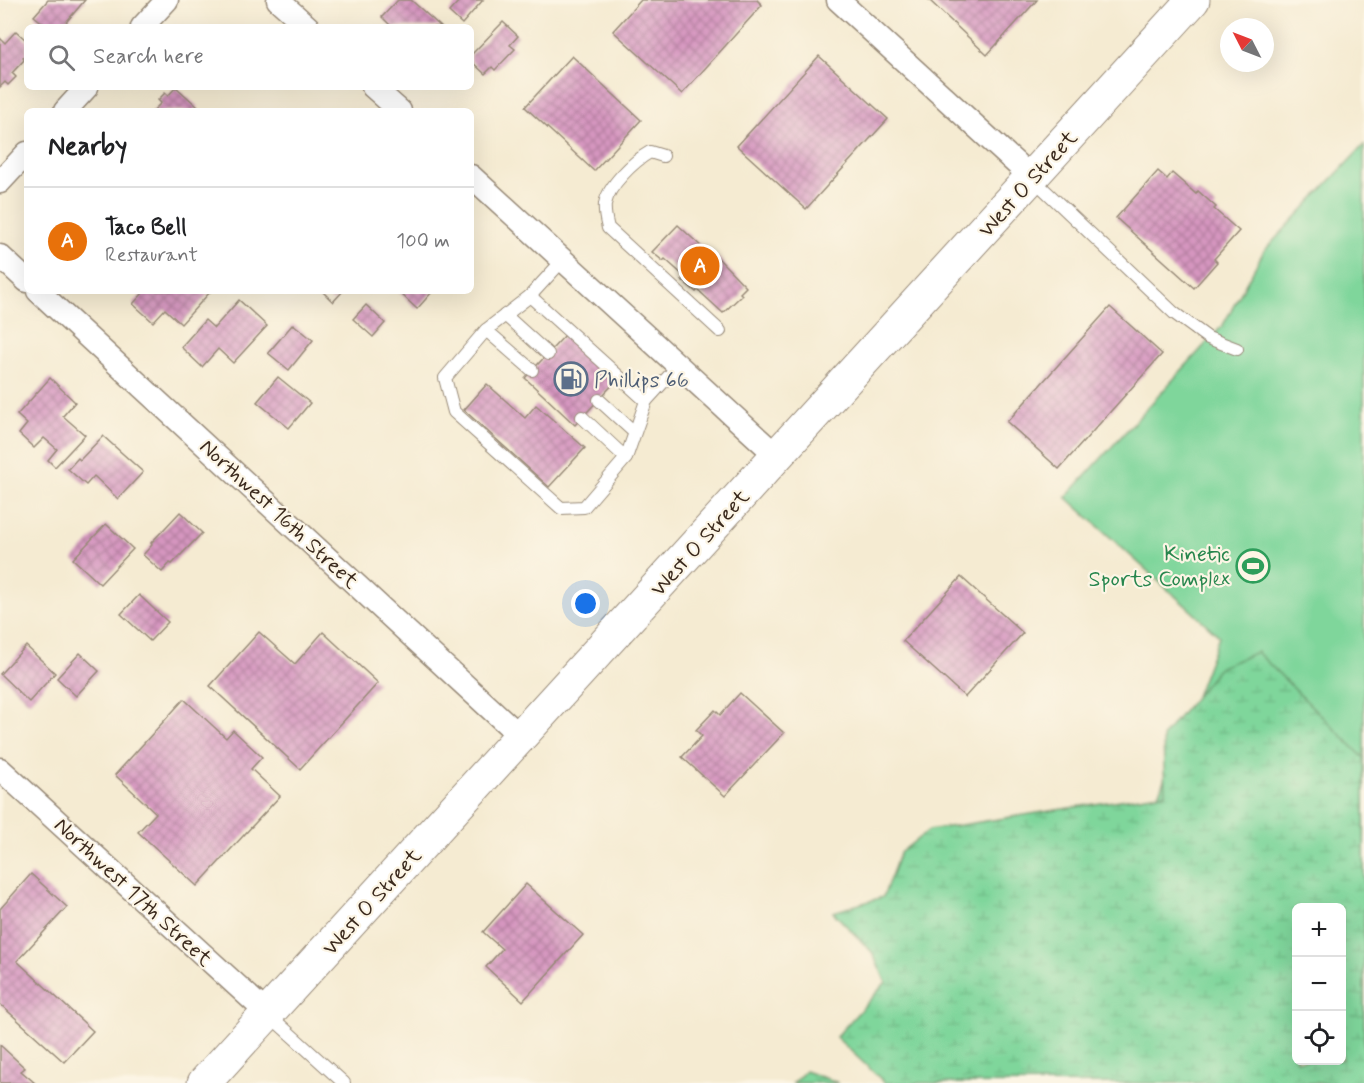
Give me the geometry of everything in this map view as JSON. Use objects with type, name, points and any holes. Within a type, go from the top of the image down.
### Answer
[{"type":"main road","name":"West O Street","points":[[204,1083],[1193,0]]},
{"type":"street","points":[[145,24],[166,0]]},
{"type":"street","points":[[278,0],[305,24]]},
{"type":"street","points":[[838,0],[1032,178]]},
{"type":"street","points":[[68,108],[84,90]]},
{"type":"street","points":[[376,90],[397,108]]},
{"type":"street","points":[[0,182],[24,156]]},
{"type":"street","points":[[474,179],[777,456]]},
{"type":"street","points":[[0,256],[24,278]]},
{"type":"street","name":"Northwest 16th Street","points":[[41,294],[521,736]]},
{"type":"street","name":"Northwest 17th Street","points":[[0,769],[267,1014]]},
{"type":"lane","points":[[663,156],[650,152],[640,158],[609,192],[604,215],[608,228],[720,331]]},
{"type":"lane","points":[[1032,178],[1174,313],[1208,338],[1237,349]]},
{"type":"lane","points":[[563,260],[530,296],[486,330],[445,378],[454,412],[561,508],[584,507],[626,458],[646,400],[678,366]]},
{"type":"lane","points":[[530,296],[646,400]]},
{"type":"lane","points":[[505,315],[548,354]]},
{"type":"lane","points":[[486,330],[532,370]]},
{"type":"lane","points":[[599,400],[634,432]]},
{"type":"lane","points":[[582,417],[626,458]]},
{"type":"lane","points":[[267,1014],[344,1083]]},
{"type":"green space","name":"Kinetic Sports Complex","points":[[1364,145],[1364,1083],[1283,1083],[1148,822],[1219,636],[1066,497],[1223,325],[1264,251]]},
{"type":"green space","points":[[1257,652],[1364,758],[1364,1083],[885,1083],[836,1037],[886,982],[872,952],[833,912],[883,897],[900,853],[929,830],[1165,793],[1163,736],[1220,667]]},
{"type":"green space","points":[[805,1071],[836,1082],[837,1083],[793,1083]]},
{"type":"building","points":[[48,0],[85,0],[65,24],[44,24],[34,16]]},
{"type":"building","points":[[398,0],[411,0],[438,24],[389,24],[382,17]]},
{"type":"building","points":[[460,0],[483,0],[462,24],[449,12]]},
{"type":"building","points":[[641,0],[757,0],[762,5],[682,94],[613,31]]},
{"type":"building","points":[[929,0],[1037,0],[987,55]]},
{"type":"building","points":[[503,22],[518,36],[510,45],[515,49],[495,70],[492,67],[485,74],[474,64],[474,52]]},
{"type":"building","points":[[16,31],[24,38],[24,60],[12,73],[16,77],[8,85],[5,82],[0,87],[0,38],[5,43]]},
{"type":"building","points":[[572,56],[641,120],[594,171],[525,107]]},
{"type":"building","points":[[819,56],[888,119],[806,209],[737,146]]},
{"type":"building","points":[[173,90],[179,90],[198,107],[156,108],[161,103],[158,100],[165,93],[168,96]]},
{"type":"building","points":[[1158,171],[1167,179],[1172,173],[1196,194],[1198,191],[1239,231],[1214,259],[1217,262],[1194,288],[1116,218]]},
{"type":"building","points":[[678,225],[716,260],[718,258],[746,287],[740,293],[742,295],[723,313],[698,290],[696,292],[682,280],[685,277],[665,259],[663,261],[652,252]]},
{"type":"building","points":[[142,294],[208,294],[181,324],[165,309],[153,322],[133,304]]},
{"type":"building","points":[[325,294],[340,294],[333,302]]},
{"type":"building","points":[[401,294],[430,294],[417,309]]},
{"type":"building","points":[[239,300],[267,326],[233,363],[218,349],[202,367],[181,347],[205,320],[214,328]]},
{"type":"building","points":[[366,305],[385,323],[373,337],[353,319]]},
{"type":"building","points":[[1110,307],[1162,354],[1059,469],[1007,422]]},
{"type":"building","points":[[293,324],[313,340],[289,370],[268,353]]},
{"type":"building","name":"Phillips 66","points":[[567,333],[617,380],[575,425],[525,378]]},
{"type":"building","points":[[278,377],[310,403],[289,428],[257,402]]},
{"type":"building","points":[[50,378],[75,402],[63,416],[85,435],[55,467],[48,460],[57,449],[44,438],[34,448],[19,434],[27,424],[17,415]]},
{"type":"building","points":[[487,384],[525,418],[536,405],[585,448],[549,487],[464,410]]},
{"type":"building","points":[[103,436],[143,472],[118,499],[94,476],[86,485],[68,469]]},
{"type":"building","points":[[180,512],[202,533],[162,572],[143,555]]},
{"type":"building","points":[[106,524],[133,549],[100,584],[73,559]]},
{"type":"building","points":[[961,577],[1023,633],[965,697],[903,641]]},
{"type":"building","points":[[139,595],[168,622],[150,641],[121,614]]},
{"type":"building","points":[[259,632],[295,664],[323,632],[378,683],[300,769],[210,686]]},
{"type":"building","points":[[26,646],[55,673],[29,702],[0,674]]},
{"type":"building","points":[[80,653],[99,671],[76,696],[57,678]]},
{"type":"building","points":[[740,693],[784,733],[725,796],[682,757],[702,736],[696,730],[715,710],[720,715]]},
{"type":"building","points":[[184,699],[226,738],[233,730],[262,757],[251,769],[280,796],[197,886],[138,832],[156,813],[115,775]]},
{"type":"building","points":[[31,874],[67,907],[17,961],[93,1031],[64,1062],[0,1004],[0,909]]},
{"type":"building","points":[[526,884],[583,935],[523,1001],[486,967],[502,949],[483,932]]},
{"type":"building","points":[[0,1045],[25,1068],[21,1071],[35,1083],[0,1083]]},
{"type":"place","name":"Taco Bell","points":[[700,266]]},
{"type":"place","name":"Phillips 66","points":[[571,379]]},
{"type":"place","name":"Kinetic Sports Complex","points":[[1253,566]]}]
